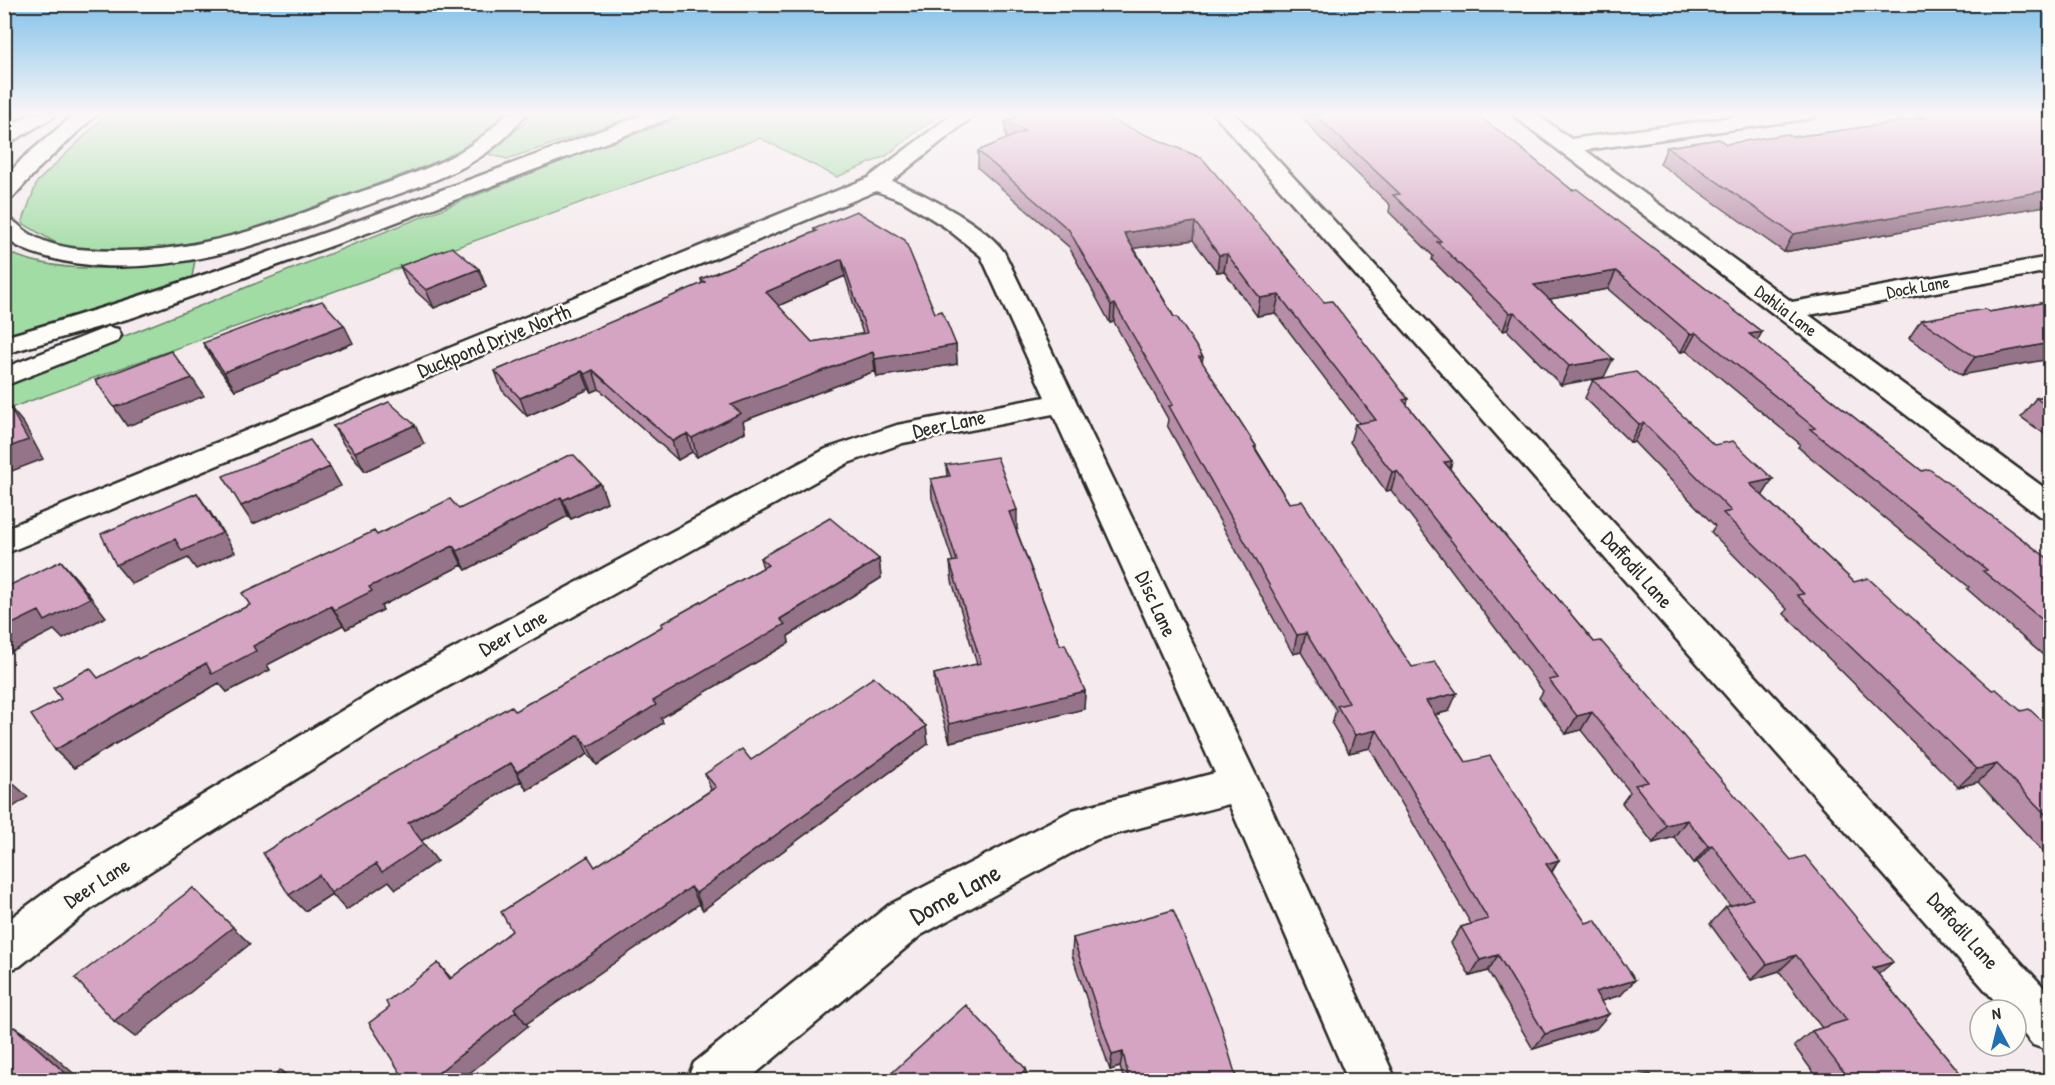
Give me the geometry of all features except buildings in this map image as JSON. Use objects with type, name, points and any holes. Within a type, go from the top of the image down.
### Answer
[{"type":"main road","points":[[4,193],[30,164]]},
{"type":"main road","points":[[4,224],[13,236],[43,250],[93,259],[158,256],[223,246],[287,227],[450,164]]},
{"type":"main road","points":[[4,346],[125,311],[370,225],[532,164]]},
{"type":"main road","name":"Duckpond Drive North","points":[[4,542],[876,183],[901,164]]},
{"type":"main road","name":"Daffodil Lane","points":[[1269,164],[2050,1028]]},
{"type":"main road","name":"Dahlia Lane","points":[[1590,164],[2050,508]]},
{"type":"main road","name":"Disc Lane","points":[[876,183],[911,196],[953,222],[992,252],[1240,783],[1372,1080]]},
{"type":"main road","points":[[4,378],[370,225]]},
{"type":"main road","name":"Dock Lane","points":[[1786,311],[2050,264]]},
{"type":"main road","name":"Deer Lane","points":[[4,951],[76,895],[389,701],[837,456],[897,435],[1062,403]]},
{"type":"main road","name":"Dome Lane","points":[[711,1080],[905,920],[1088,823],[1240,783]]},
{"type":"green space","points":[[56,164],[431,164],[253,231],[216,240],[136,251],[61,246],[22,223],[37,182]]},
{"type":"green space","points":[[555,164],[689,164],[5,410],[5,384]]},
{"type":"green space","points":[[811,164],[868,164],[837,177]]},
{"type":"green space","points":[[5,251],[51,265],[74,268],[123,267],[195,260],[192,277],[55,324],[5,337]]}]
